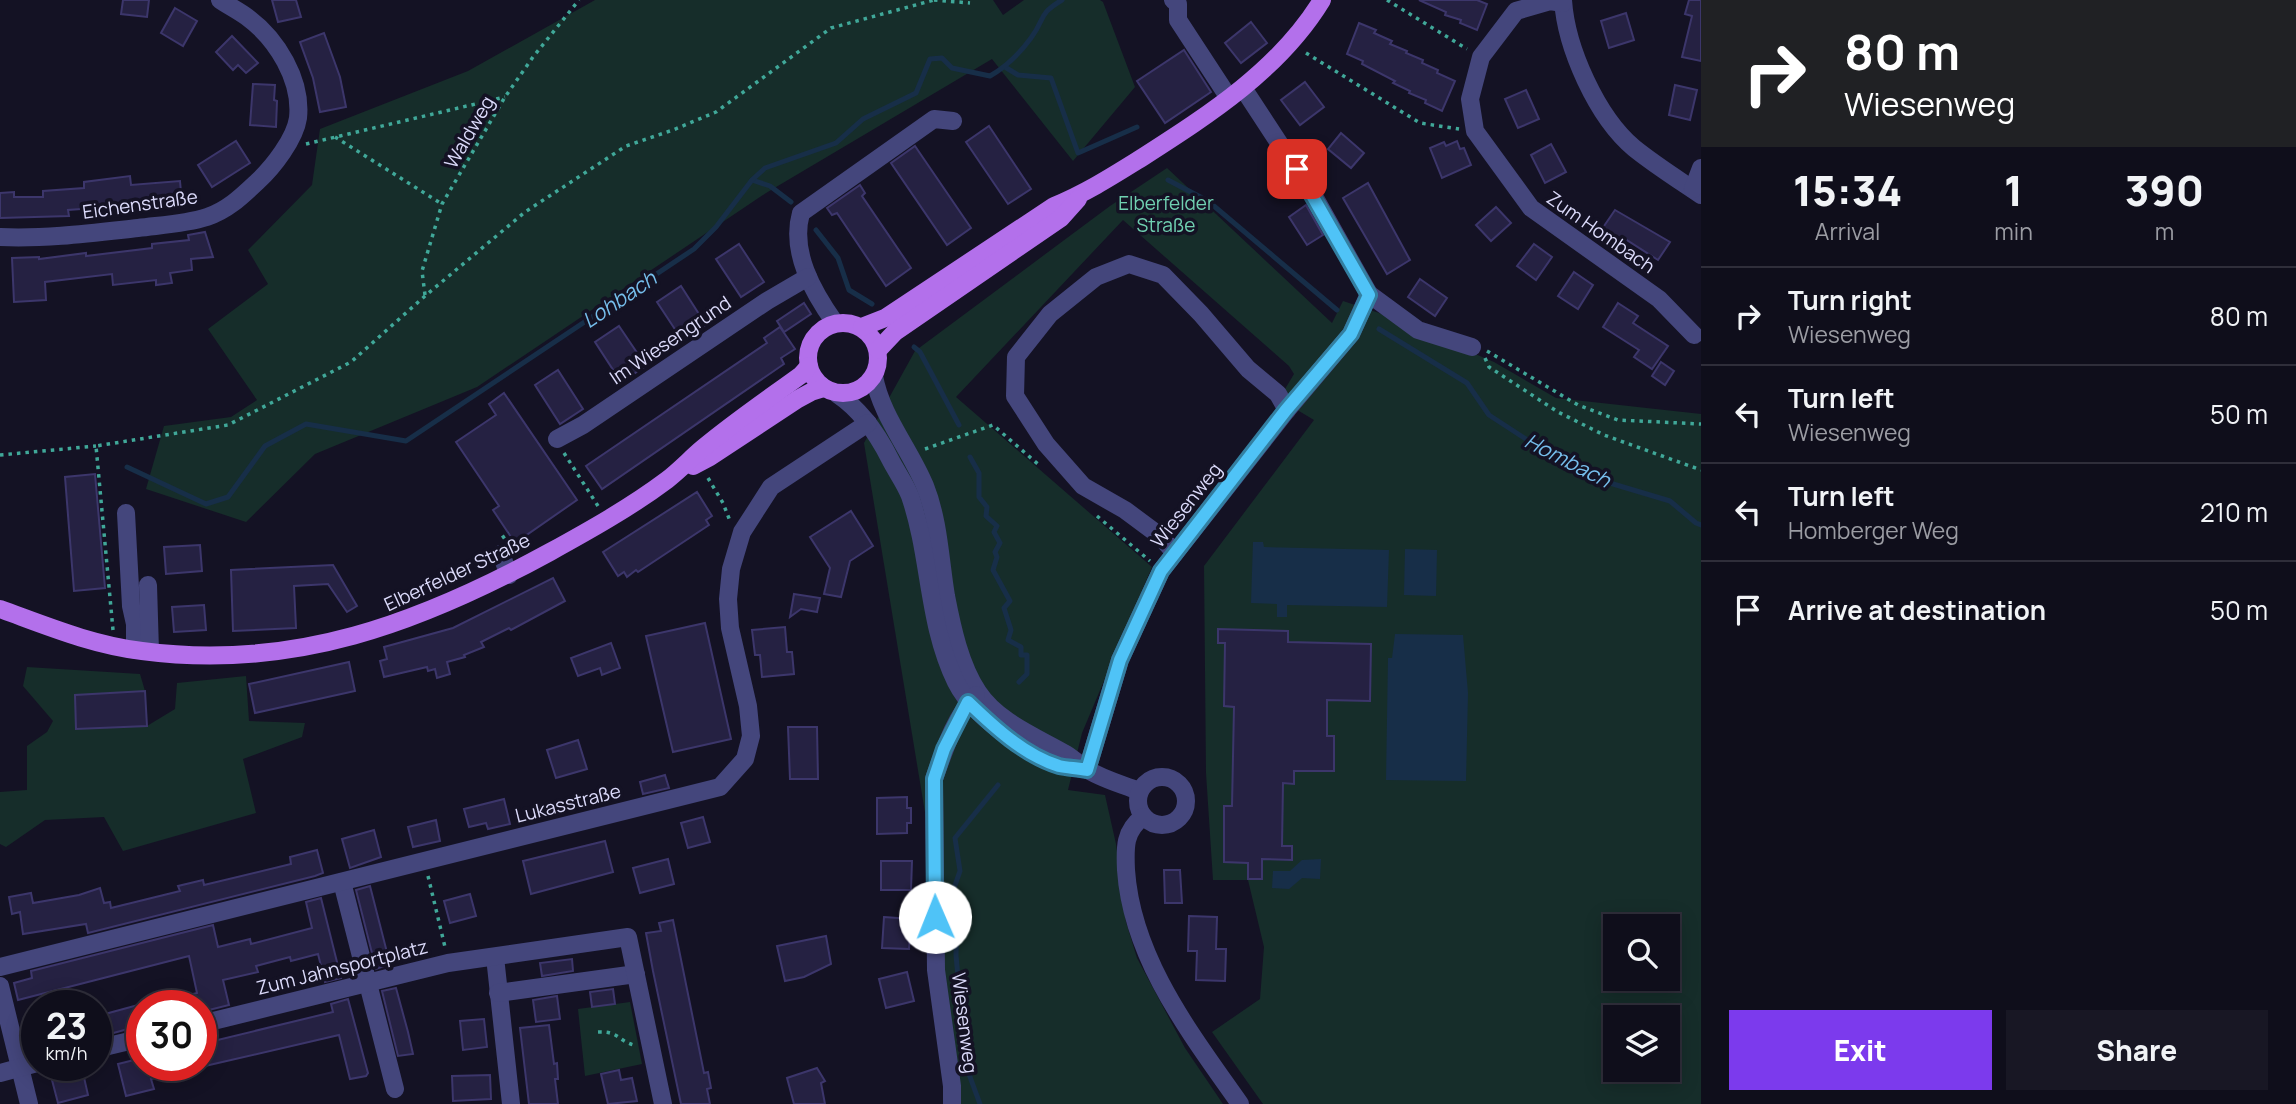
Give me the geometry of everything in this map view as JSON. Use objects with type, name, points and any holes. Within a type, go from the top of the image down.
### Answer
[{"type":"main road","points":[[862,327],[885,318],[1054,206],[1082,195],[1181,132],[1236,93],[1292,41],[1322,0]]},
{"type":"main road","points":[[877,350],[895,332],[1061,218],[1082,195]]},
{"type":"main road","points":[[849,322],[862,327],[873,337],[879,364],[874,376],[864,387],[851,392],[831,391],[813,379],[807,351],[813,339],[829,325],[849,322]]},
{"type":"main road","name":"Elberfelder Straße","points":[[668,479],[704,447],[801,375],[809,366]]},
{"type":"main road","name":"Elberfelder Straße","points":[[0,609],[79,638],[115,646],[143,651],[229,656],[270,652],[384,628],[433,610],[509,575],[591,529],[668,479],[699,464],[811,391],[831,391]]},
{"type":"street","name":"Eichenstraße","points":[[0,237],[90,233],[207,217],[229,208],[264,175],[285,149],[298,120],[295,87],[284,58],[247,9],[220,0]]},
{"type":"street","points":[[1173,0],[1178,4],[1178,20],[1315,198],[1369,295],[1418,330],[1477,347]]},
{"type":"street","name":"Zum Hombach","points":[[1563,1],[1550,1],[1516,11],[1481,57],[1470,99],[1475,131],[1493,160],[1531,208],[1660,299],[1694,335]]},
{"type":"street","points":[[1563,1],[1577,61],[1599,107],[1632,147],[1697,192],[1701,168]]},
{"type":"street","points":[[829,325],[822,304],[807,277],[798,244],[797,227],[801,213],[934,119],[953,121]]},
{"type":"street","points":[[1175,553],[1160,536],[1125,510],[1083,486],[1046,444],[1015,396],[1016,357],[1050,314],[1096,277],[1129,264],[1163,275],[1248,369],[1278,394],[1286,410]]},
{"type":"street","name":"Im Wiesengrund","points":[[557,439],[583,425],[766,301],[807,277]]},
{"type":"street","name":"Wiesenweg","points":[[1087,770],[1120,660],[1161,571],[1286,410],[1351,334],[1369,295]]},
{"type":"street","points":[[874,376],[876,390],[925,487],[941,554],[955,635],[973,697]]},
{"type":"street","points":[[831,391],[852,404],[881,440],[909,496],[925,558],[930,598],[940,640],[956,682],[973,697],[992,725],[1029,752],[1059,766],[1087,770],[1139,792]]},
{"type":"street","name":"Lukasstraße","points":[[0,967],[720,787],[745,759],[751,736],[748,706],[730,628],[728,599],[732,569],[742,532],[771,487],[868,424]]},
{"type":"street","points":[[126,513],[131,606],[143,651]]},
{"type":"street","points":[[501,554],[509,575]]},
{"type":"street","points":[[143,651],[148,585]]},
{"type":"street","name":"Wiesenweg","points":[[952,1104],[952,1086],[936,971],[934,779],[944,749],[973,697]]},
{"type":"street","points":[[1162,776],[1172,779],[1185,792],[1184,811],[1171,824],[1152,824],[1139,810],[1139,792],[1153,778],[1162,776]]},
{"type":"street","points":[[1143,817],[1128,831],[1125,848],[1127,883],[1146,953],[1172,1002],[1240,1104]]},
{"type":"street","points":[[342,883],[395,1089]]},
{"type":"street","name":"Zum Jahnsportplatz","points":[[217,1020],[448,962],[628,937],[663,1104]]},
{"type":"street","points":[[495,957],[511,1104]]},
{"type":"street","points":[[499,993],[636,974]]},
{"type":"street","points":[[0,986],[21,1045]]},
{"type":"street","points":[[0,1073],[21,1067]]},
{"type":"street","points":[[28,1081],[29,1104]]},
{"type":"path","name":"Waldweg","points":[[425,296],[422,271],[442,204],[505,97],[579,0]]},
{"type":"path","points":[[0,456],[96,446],[228,425],[351,362],[525,212],[626,146],[716,112],[831,28],[934,0],[970,3]]},
{"type":"path","points":[[1387,0],[1481,57]]},
{"type":"path","points":[[1300,59],[1307,52],[1420,122],[1475,131]]},
{"type":"path","points":[[285,149],[505,97]]},
{"type":"path","points":[[335,137],[442,204]]},
{"type":"path","points":[[1477,347],[1578,405],[1618,420],[1701,424]]},
{"type":"path","points":[[1477,347],[1489,367],[1558,412],[1604,435],[1701,470]]},
{"type":"path","points":[[909,455],[993,425],[1046,471]]},
{"type":"path","points":[[557,439],[568,461],[598,506]]},
{"type":"path","points":[[96,446],[115,646]]},
{"type":"path","points":[[699,464],[723,503],[739,542]]},
{"type":"path","points":[[1088,508],[1161,571]]},
{"type":"path","points":[[425,862],[448,962]]},
{"type":"path","points":[[598,1032],[611,1032],[626,1043],[650,1044]]},
{"type":"green space","points":[[595,0],[993,0],[1003,15],[1024,0],[1100,0],[1135,87],[1073,161],[992,59],[766,193],[477,387],[315,454],[246,522],[146,489],[164,426],[231,417],[257,400],[208,329],[268,284],[248,250],[312,185],[320,129],[468,71]]},
{"type":"green space","points":[[1167,168],[1332,323],[1343,301],[1379,313],[1494,362],[1556,398],[1701,414],[1701,1104],[1263,1104],[1212,1032],[1260,999],[1264,947],[1248,880],[1213,880],[1206,773],[1204,566],[1314,420],[1279,399],[1294,374],[1289,366],[1123,220],[956,397],[1152,567],[1082,733],[1068,790],[1105,795],[1116,844],[1126,922],[1137,958],[1185,1048],[1223,1104],[960,1104],[949,1031],[933,861],[864,443],[915,351],[1110,206]]},
{"type":"green space","points":[[27,667],[140,674],[145,691],[75,695],[77,729],[147,726],[175,709],[177,683],[246,676],[249,721],[305,723],[302,737],[243,759],[256,813],[123,851],[104,817],[45,820],[6,847],[0,844],[0,792],[27,790],[27,746],[47,732],[53,721],[23,686]]},
{"type":"green space","points":[[630,1002],[642,1064],[585,1076],[578,1009]]},
{"type":"water","points":[[1253,542],[1263,542],[1264,547],[1389,550],[1387,607],[1287,605],[1287,617],[1277,617],[1277,604],[1251,603]]},
{"type":"water","points":[[1405,549],[1437,550],[1436,596],[1404,595]]},
{"type":"water","points":[[1395,634],[1463,635],[1468,693],[1466,781],[1386,780],[1388,658],[1392,658]]},
{"type":"water","points":[[1321,859],[1320,879],[1302,878],[1289,889],[1272,888],[1273,871],[1290,871],[1302,860]]},
{"type":"building","points":[[123,0],[149,0],[147,17],[121,14]]},
{"type":"building","points":[[272,0],[296,0],[301,17],[278,22]]},
{"type":"building","points":[[1419,0],[1477,0],[1487,4],[1477,30]]},
{"type":"building","points":[[1689,0],[1701,0],[1701,61],[1682,57],[1692,16],[1685,14]]},
{"type":"building","points":[[175,8],[197,21],[183,46],[161,33]]},
{"type":"building","points":[[1626,13],[1634,40],[1609,48],[1601,21]]},
{"type":"building","points":[[1251,22],[1267,43],[1241,63],[1225,43]]},
{"type":"building","points":[[1359,23],[1376,30],[1374,33],[1392,41],[1390,44],[1423,60],[1422,63],[1438,70],[1437,73],[1455,81],[1442,111],[1362,64],[1363,61],[1347,54]]},
{"type":"building","points":[[324,33],[340,77],[346,107],[320,112],[313,78],[300,42]]},
{"type":"building","points":[[232,36],[258,63],[246,73],[238,65],[233,70],[216,52]]},
{"type":"building","points":[[1184,50],[1211,92],[1165,123],[1137,81]]},
{"type":"building","points":[[1305,82],[1324,107],[1300,125],[1281,100]]},
{"type":"building","points":[[253,84],[275,85],[276,127],[250,125]]},
{"type":"building","points":[[1675,85],[1697,90],[1690,120],[1669,115]]},
{"type":"building","points":[[1526,90],[1539,119],[1518,128],[1505,99]]},
{"type":"building","points":[[989,126],[1031,189],[1008,204],[966,142]]},
{"type":"building","points":[[1341,133],[1364,153],[1351,168],[1328,149]]},
{"type":"building","points":[[236,141],[250,163],[212,187],[198,165]]},
{"type":"building","points":[[1457,141],[1460,149],[1464,148],[1471,165],[1442,178],[1430,148],[1444,142],[1446,146]]},
{"type":"building","points":[[1551,144],[1566,172],[1545,183],[1531,155]]},
{"type":"building","points":[[915,146],[971,228],[947,245],[891,163]]},
{"type":"building","points":[[130,176],[131,185],[180,181],[182,204],[96,214],[95,208],[68,210],[69,216],[0,218],[0,193],[14,192],[14,197],[43,197],[43,191],[84,188],[84,182]]},
{"type":"building","points":[[1368,183],[1410,260],[1387,274],[1343,198]]},
{"type":"building","points":[[860,185],[865,193],[862,196],[911,268],[886,286],[837,213],[832,215],[827,208]]},
{"type":"building","points":[[1306,205],[1323,235],[1307,245],[1289,217]]},
{"type":"building","points":[[1496,207],[1511,223],[1491,241],[1476,225]]},
{"type":"building","points":[[1615,210],[1670,242],[1658,260],[1625,239],[1622,244],[1602,229]]},
{"type":"building","points":[[205,232],[213,257],[191,259],[192,270],[170,273],[172,283],[156,285],[156,280],[113,285],[112,274],[45,282],[46,300],[14,302],[12,258],[39,259],[86,253],[86,256],[152,248],[152,244],[189,240],[188,235]]},
{"type":"building","points":[[739,244],[764,282],[741,297],[716,259]]},
{"type":"building","points":[[1534,244],[1552,257],[1536,280],[1517,266]]},
{"type":"building","points":[[1574,272],[1593,285],[1578,309],[1558,296]]},
{"type":"building","points":[[1420,279],[1447,298],[1435,316],[1408,297]]},
{"type":"building","points":[[681,286],[706,325],[682,340],[657,302]]},
{"type":"building","points":[[804,303],[811,314],[784,332],[777,321]]},
{"type":"building","points":[[1618,303],[1638,316],[1633,323],[1668,346],[1652,369],[1634,357],[1639,350],[1603,327]]},
{"type":"building","points":[[619,326],[646,366],[621,382],[595,342]]},
{"type":"building","points":[[780,327],[795,349],[781,358],[784,364],[602,489],[586,466],[767,343],[764,338]]},
{"type":"building","points":[[1661,362],[1674,371],[1665,385],[1652,376]]},
{"type":"building","points":[[558,370],[583,409],[560,424],[535,385]]},
{"type":"building","points":[[504,393],[577,500],[515,543],[493,510],[499,506],[456,442],[496,415],[489,404]]},
{"type":"building","points":[[95,474],[105,588],[74,591],[65,477]]},
{"type":"building","points":[[697,492],[712,516],[706,520],[709,525],[638,572],[636,570],[627,577],[624,572],[618,576],[603,552]]},
{"type":"building","points":[[851,511],[873,546],[850,561],[841,597],[824,594],[830,568],[810,537]]},
{"type":"building","points":[[200,545],[202,571],[166,574],[164,547]]},
{"type":"building","points":[[333,565],[357,606],[347,612],[328,584],[294,586],[296,628],[233,631],[231,570]]},
{"type":"building","points":[[553,578],[565,601],[511,630],[509,628],[481,642],[484,647],[464,655],[465,657],[447,662],[450,674],[437,678],[435,669],[428,671],[427,667],[384,677],[380,661],[387,659],[384,647],[453,628]]},
{"type":"building","points":[[794,594],[820,598],[817,612],[801,609],[790,617]]},
{"type":"building","points":[[204,605],[206,630],[174,632],[172,607]]},
{"type":"building","points":[[705,623],[731,739],[673,752],[646,636]]},
{"type":"building","points":[[785,627],[787,652],[792,652],[794,674],[762,677],[760,655],[755,655],[752,630]]},
{"type":"building","points":[[1218,629],[1288,631],[1288,642],[1371,644],[1370,701],[1327,700],[1327,736],[1334,736],[1334,771],[1294,771],[1294,784],[1283,783],[1282,846],[1292,846],[1292,860],[1262,859],[1262,879],[1248,879],[1248,863],[1224,862],[1224,806],[1232,806],[1234,707],[1224,706],[1225,643],[1218,643]]},
{"type":"building","points":[[611,643],[620,668],[602,675],[600,668],[578,676],[571,658]]},
{"type":"building","points":[[349,662],[355,691],[255,713],[249,684]]},
{"type":"building","points":[[145,691],[147,726],[76,729],[75,695]]},
{"type":"building","points":[[788,727],[817,727],[818,779],[790,779]]},
{"type":"building","points":[[578,740],[587,769],[556,778],[547,750]]},
{"type":"building","points":[[665,775],[669,788],[643,794],[640,782]]},
{"type":"building","points":[[907,797],[907,808],[911,808],[911,823],[907,823],[907,833],[877,834],[877,798]]},
{"type":"building","points":[[504,799],[510,824],[488,829],[486,823],[469,827],[464,809]]},
{"type":"building","points":[[703,817],[710,842],[688,848],[681,823]]},
{"type":"building","points":[[436,820],[440,841],[413,847],[408,827]]},
{"type":"building","points":[[374,830],[381,857],[350,868],[342,839]]},
{"type":"building","points":[[605,841],[613,872],[531,894],[523,861]]},
{"type":"building","points":[[317,850],[323,873],[315,876],[88,933],[86,924],[23,934],[20,912],[12,914],[9,897],[31,893],[33,903],[79,895],[100,888],[104,903],[110,902],[111,908],[180,891],[178,886],[203,880],[204,885],[291,864],[290,857]]},
{"type":"building","points":[[668,859],[674,884],[640,893],[633,868]]},
{"type":"building","points":[[881,861],[912,861],[911,890],[881,890]]},
{"type":"building","points":[[1164,870],[1180,870],[1182,903],[1165,903]]},
{"type":"building","points":[[370,886],[390,964],[376,969],[356,890]]},
{"type":"building","points":[[470,894],[476,916],[450,923],[444,901]]},
{"type":"building","points":[[321,898],[341,978],[325,982],[318,954],[291,961],[290,957],[256,966],[258,972],[223,980],[229,1005],[217,1008],[217,990],[196,990],[189,956],[57,990],[21,990],[21,999],[18,1000],[14,983],[32,978],[31,971],[213,925],[218,947],[250,939],[251,944],[312,928],[306,902]]},
{"type":"building","points":[[1189,916],[1217,917],[1216,949],[1226,949],[1225,981],[1196,980],[1197,951],[1188,951]]},
{"type":"building","points":[[884,917],[911,919],[909,949],[882,948]]},
{"type":"building","points":[[673,920],[704,1073],[708,1072],[710,1104],[681,1104],[653,971],[646,933],[661,931],[659,923]]},
{"type":"building","points":[[826,936],[831,964],[804,977],[785,981],[777,946]]},
{"type":"building","points":[[572,959],[573,971],[542,976],[540,963]]},
{"type":"building","points":[[907,972],[914,1001],[886,1008],[879,979]]},
{"type":"building","points":[[396,988],[413,1054],[398,1056],[382,991]]},
{"type":"building","points":[[613,989],[615,1004],[592,1007],[590,992]]},
{"type":"building","points":[[557,996],[560,1019],[536,1022],[533,1000]]},
{"type":"building","points":[[348,999],[368,1073],[366,1076],[350,1079],[339,1035],[217,1063],[217,1040],[333,1012],[331,1004]]},
{"type":"building","points":[[126,1008],[126,1030],[112,1033],[112,1012]]},
{"type":"building","points":[[484,1019],[487,1047],[463,1050],[460,1021]]},
{"type":"building","points":[[549,1025],[554,1064],[557,1063],[558,1079],[555,1079],[558,1104],[529,1104],[520,1028]]},
{"type":"building","points":[[126,1062],[126,1081],[152,1081],[154,1089],[126,1096],[118,1064]]},
{"type":"building","points":[[817,1068],[825,1081],[821,1083],[825,1104],[794,1104],[787,1078]]},
{"type":"building","points":[[619,1070],[621,1080],[632,1078],[637,1101],[608,1104],[601,1074]]},
{"type":"building","points":[[490,1075],[491,1099],[453,1101],[452,1076]]},
{"type":"building","points":[[52,1081],[85,1081],[88,1095],[58,1103]]},
{"type":"waterway","name":"Lohbach","points":[[127,467],[206,504],[228,497],[265,446],[306,424],[406,441],[694,249],[765,168],[836,143],[863,119],[916,93],[930,59],[942,58],[952,68],[990,76],[1027,44],[1045,13],[1062,0]]},
{"type":"waterway","name":"Hombach","points":[[1005,67],[1018,75],[1051,78],[1078,153],[1137,127]]},
{"type":"waterway","points":[[752,180],[770,186],[791,202]]},
{"type":"waterway","name":"Hombach","points":[[1168,180],[1208,201],[1337,310]]},
{"type":"waterway","points":[[816,230],[838,258],[849,290],[872,304]]},
{"type":"waterway","name":"Hombach","points":[[1379,329],[1467,383],[1489,415],[1535,445],[1570,456],[1593,478],[1670,501],[1701,525]]},
{"type":"waterway","points":[[914,347],[920,352],[959,425]]},
{"type":"waterway","points":[[970,457],[979,473],[979,497],[987,507],[986,516],[997,526],[994,532],[1000,543],[995,552],[997,557],[993,570],[1010,601],[1004,608],[1011,630],[1008,640],[1021,647],[1021,655],[1027,655],[1027,674],[1019,682]]},
{"type":"waterway","points":[[980,1104],[966,1066],[956,955],[957,912],[953,891],[960,871],[955,838],[998,785]]},
{"type":"route","points":[[935,917],[934,779],[944,749],[968,702],[992,725],[1029,752],[1059,766],[1087,770],[1120,660],[1161,571],[1286,410],[1351,334],[1369,295],[1297,169]]}]
